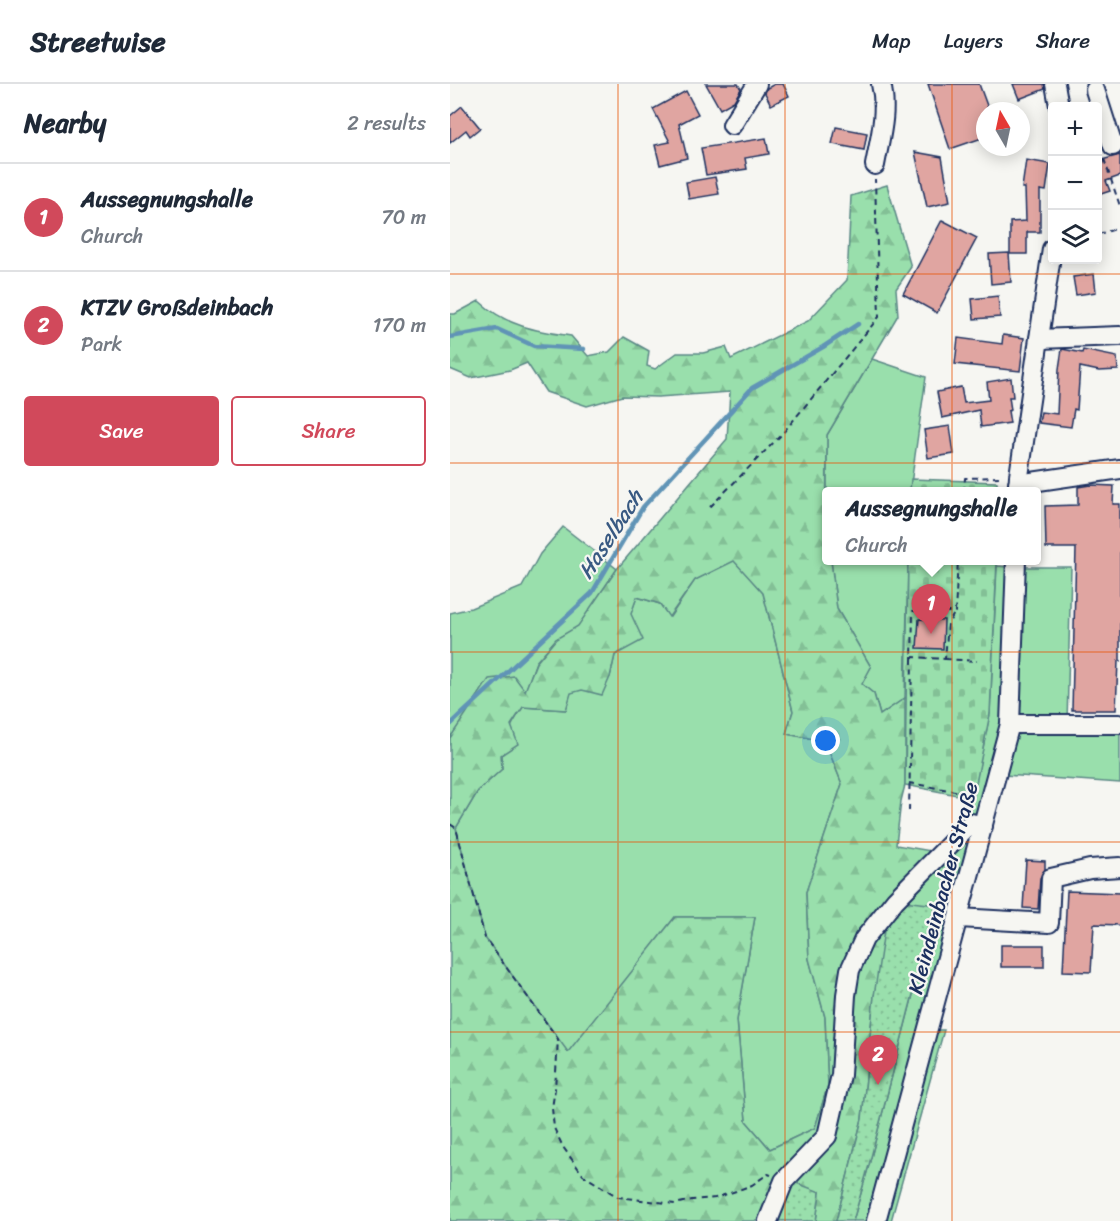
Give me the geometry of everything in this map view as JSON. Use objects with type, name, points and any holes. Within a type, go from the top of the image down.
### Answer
[{"type":"street","points":[[732,125],[757,84]]},
{"type":"street","points":[[875,165],[884,113],[881,84]]},
{"type":"street","points":[[1055,84],[1058,102]]},
{"type":"street","points":[[1095,90],[1108,148]]},
{"type":"street","points":[[1051,264],[1018,484],[1120,469]]},
{"type":"street","points":[[1039,339],[1120,336]]},
{"type":"street","name":"Kleindeinbacher Straße","points":[[876,1221],[1010,724],[1016,565]]},
{"type":"street","points":[[1010,724],[1120,724]]},
{"type":"street","points":[[768,1221],[785,1179],[826,1136],[841,1075],[846,995],[850,970],[864,939],[895,900],[971,823],[983,826]]},
{"type":"street","points":[[959,918],[1049,923],[1051,878],[1090,869],[1120,867]]},
{"type":"path","points":[[1108,148],[1120,206]]},
{"type":"path","points":[[710,507],[782,434],[879,317],[875,165]]},
{"type":"path","points":[[1102,233],[1120,228]]},
{"type":"path","points":[[964,487],[965,478],[1018,484]]},
{"type":"path","points":[[945,659],[948,624],[955,612],[958,565]]},
{"type":"path","points":[[909,811],[913,611],[955,612]]},
{"type":"path","points":[[911,657],[977,661]]},
{"type":"path","points":[[909,783],[966,793]]},
{"type":"path","points":[[450,824],[456,828],[485,938],[558,1039],[552,1108],[554,1128],[563,1147],[583,1175],[618,1197],[675,1204],[715,1198],[752,1185],[768,1174],[785,1179]]},
{"type":"green space","points":[[887,185],[911,267],[896,289],[898,315],[827,435],[827,487],[822,487],[822,565],[832,565],[837,609],[871,667],[862,684],[874,694],[880,715],[905,698],[905,785],[896,845],[942,853],[895,900],[874,996],[862,1119],[836,1221],[816,1221],[820,1192],[772,1221],[450,1221],[450,738],[489,679],[514,676],[525,691],[536,663],[556,639],[578,626],[617,569],[727,439],[730,392],[658,397],[622,396],[587,406],[546,392],[527,363],[510,370],[471,378],[450,369],[450,314],[455,314],[479,301],[511,322],[571,336],[588,356],[609,352],[624,337],[649,351],[647,366],[655,369],[677,353],[703,353],[726,347],[731,359],[808,321],[847,280],[851,196]],"holes":[[[734,561],[763,593],[793,711],[786,734],[825,741],[842,784],[806,892],[809,959],[825,1017],[828,1085],[815,1128],[770,1149],[746,1121],[737,1020],[755,917],[675,917],[568,1052],[485,938],[456,828],[478,791],[502,769],[501,755],[518,744],[511,725],[523,707],[566,710],[571,693],[582,690],[602,695],[610,677],[615,655],[643,640],[631,614],[637,597],[660,604],[669,617],[695,580]]]},
{"type":"green space","points":[[872,359],[926,377],[911,487],[827,487],[827,435]]},
{"type":"green space","points":[[911,479],[997,482],[997,487],[910,487]]},
{"type":"green space","points":[[563,527],[617,569],[578,627],[556,639],[536,662],[525,692],[465,717],[450,738],[450,613],[471,608],[522,587],[540,554]]},
{"type":"green space","points":[[734,560],[763,593],[793,711],[786,734],[825,741],[842,784],[806,892],[809,959],[825,1017],[828,1085],[815,1128],[770,1149],[746,1121],[737,1020],[755,917],[675,917],[568,1053],[485,938],[456,828],[478,791],[502,769],[507,737],[523,707],[566,710],[570,693],[610,677],[615,655],[637,597],[660,604],[670,617],[695,580]]},
{"type":"green space","points":[[832,565],[908,565],[905,698],[880,715],[874,694],[861,684],[871,667],[837,609]]},
{"type":"green space","points":[[908,565],[997,565],[990,714],[973,798],[905,785]]},
{"type":"green space","points":[[997,566],[1010,567],[1003,716],[869,1221],[853,1221],[936,906],[895,900],[966,828],[990,714]]},
{"type":"green space","points":[[1022,567],[1071,567],[1067,722],[1025,719],[1017,711]]},
{"type":"green space","points":[[1021,726],[1120,728],[1120,783],[1004,775],[1010,735],[1019,733]]},
{"type":"green space","points":[[895,900],[936,905],[853,1221],[836,1221],[862,1119],[874,996],[884,931]]},
{"type":"green space","points":[[935,1030],[944,1030],[891,1221],[882,1221]]},
{"type":"green space","points":[[791,1181],[820,1192],[816,1221],[772,1221]]},
{"type":"building","points":[[706,84],[738,84],[741,89],[734,101],[720,109]]},
{"type":"building","points":[[775,84],[783,84],[789,96],[771,105],[765,93],[767,88]]},
{"type":"building","points":[[928,84],[979,84],[986,102],[976,102],[976,140],[950,149]]},
{"type":"building","points":[[1013,84],[1044,84],[1045,89],[1019,99]]},
{"type":"building","points":[[686,91],[698,114],[679,124],[687,158],[660,165],[655,145],[670,142],[653,109]]},
{"type":"building","points":[[462,106],[480,128],[470,136],[466,130],[450,143],[450,116]]},
{"type":"building","points":[[836,127],[867,133],[864,150],[832,144]]},
{"type":"building","points":[[766,138],[769,154],[745,158],[747,169],[706,175],[701,148]]},
{"type":"building","points":[[915,152],[942,157],[950,202],[927,207]]},
{"type":"building","points":[[1120,155],[1120,176],[1106,181],[1110,191],[1102,194],[1102,160]]},
{"type":"building","points":[[1026,160],[1048,164],[1046,191],[1040,190],[1040,232],[1027,232],[1027,254],[1010,254],[1010,222],[1026,221],[1025,188],[1022,188]]},
{"type":"building","points":[[715,177],[719,194],[689,199],[686,182]]},
{"type":"building","points":[[942,220],[977,238],[937,313],[903,294]]},
{"type":"building","points":[[1009,253],[1011,282],[991,284],[989,254]]},
{"type":"building","points":[[1094,274],[1096,292],[1076,295],[1073,277]]},
{"type":"building","points":[[998,296],[1000,317],[974,319],[972,299]]},
{"type":"building","points":[[1003,335],[1024,338],[1020,371],[955,364],[958,338],[1002,344]]},
{"type":"building","points":[[1062,349],[1082,353],[1083,350],[1117,357],[1118,370],[1099,371],[1080,367],[1077,410],[1074,409],[1071,427],[1039,423],[1041,412],[1057,414]]},
{"type":"building","points":[[1011,378],[1013,397],[1009,397],[1010,423],[981,427],[979,410],[942,418],[937,392],[961,387],[964,403],[989,400],[987,382]]},
{"type":"building","points":[[950,426],[954,454],[928,458],[924,430]]},
{"type":"building","points":[[1114,486],[1113,504],[1120,504],[1120,661],[1118,661],[1116,710],[1072,710],[1076,548],[1046,548],[1045,506],[1078,505],[1078,487]]},
{"type":"building","points":[[919,619],[944,620],[943,649],[917,648]]},
{"type":"building","points":[[1026,860],[1045,861],[1045,869],[1040,878],[1038,909],[1023,908]]},
{"type":"building","points":[[1067,891],[1120,893],[1120,925],[1094,924],[1091,972],[1063,971]]},
{"type":"building","points":[[1001,945],[1044,945],[1044,967],[1001,967]]},
{"type":"waterway","name":"Haselbach","points":[[450,725],[592,593],[643,507],[752,388],[858,324]]},
{"type":"waterway","points":[[450,337],[497,329],[534,346],[584,349]]},
{"type":"place","name":"Aussegnungshalle","points":[[931,634]]},
{"type":"place","name":"KTZV Großdeinbach","points":[[878,1085]]}]
